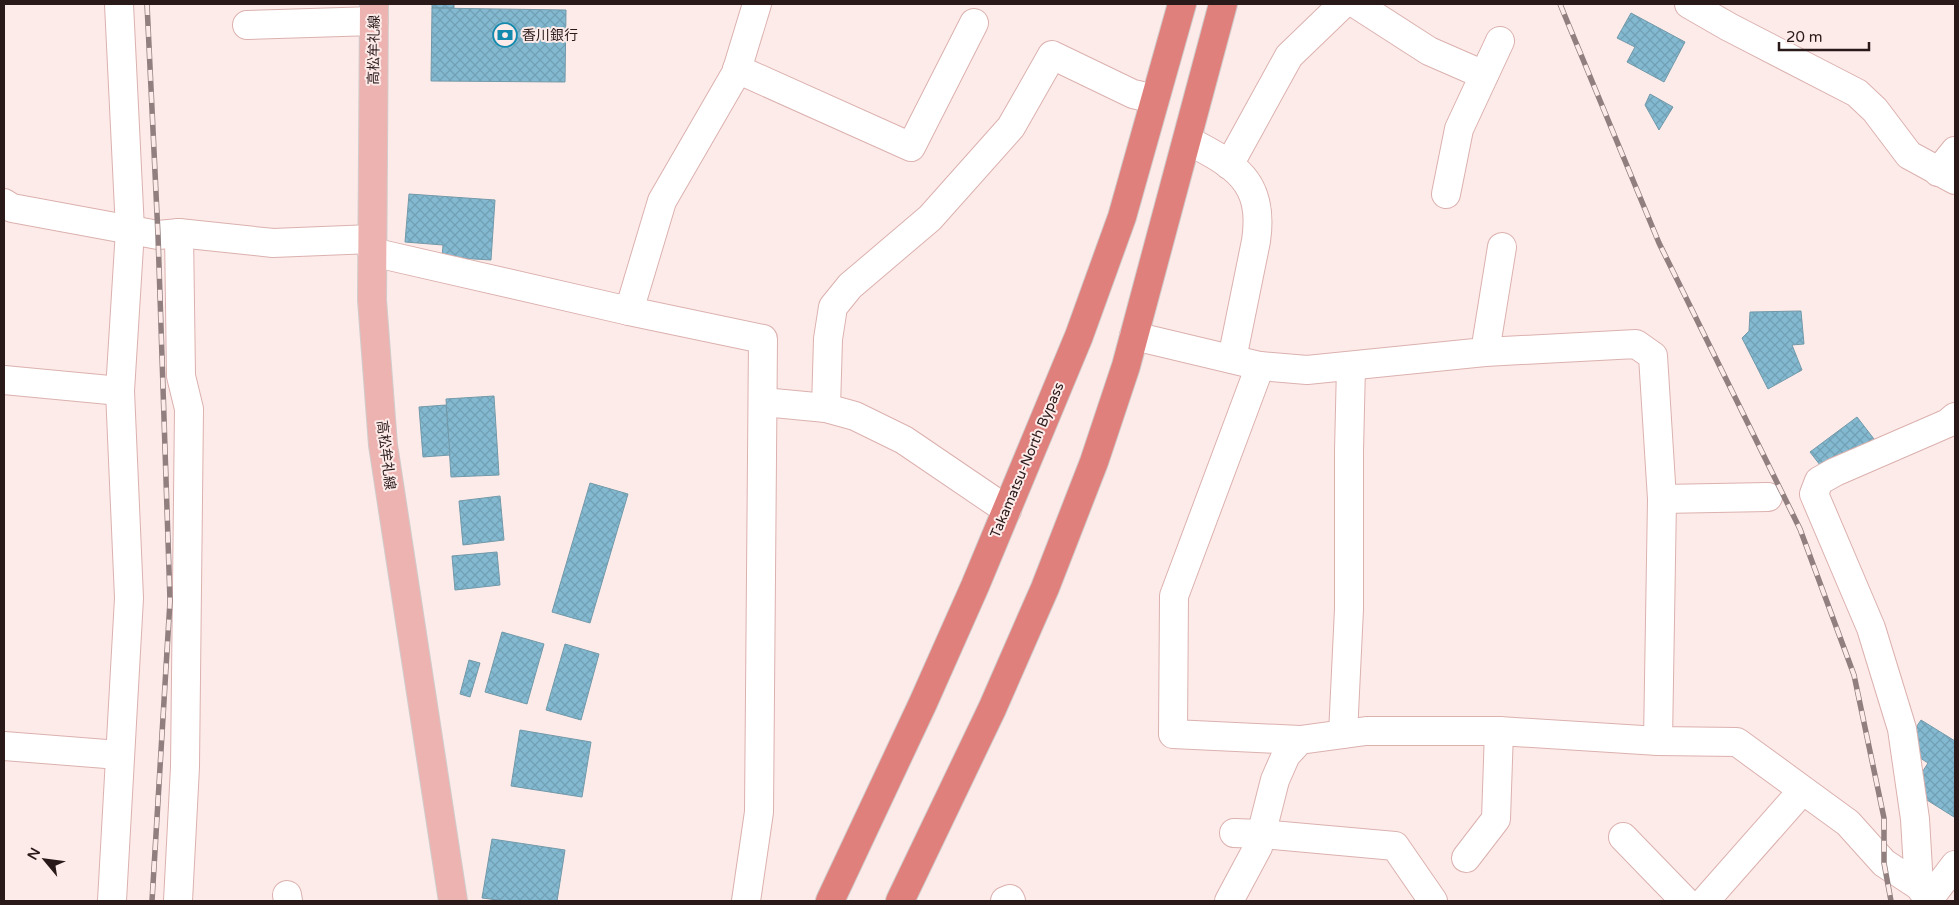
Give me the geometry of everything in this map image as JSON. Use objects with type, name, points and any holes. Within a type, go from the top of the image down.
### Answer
[{"type":"highway","name":"Takamatsu-North Bypass","points":[[830,901],[923,703],[1007,510],[1079,336],[1116,235],[1182,4]]},
{"type":"highway","points":[[900,901],[992,708],[1044,588],[1094,462],[1126,366],[1222,4]]},
{"type":"main road","name":"高松牟礼線","points":[[374,12],[372,300],[383,445],[453,901]]},
{"type":"street","points":[[112,901],[129,598],[120,391],[130,230],[119,4]]},
{"type":"street","points":[[629,311],[662,201],[737,69],[757,4]]},
{"type":"street","points":[[1229,165],[1289,56],[1344,4]]},
{"type":"street","points":[[1356,4],[1429,51],[1484,75]]},
{"type":"street","points":[[1689,4],[1729,27],[1857,93],[1875,110],[1909,155],[1947,176],[1955,150]]},
{"type":"street","points":[[247,25],[374,12]]},
{"type":"street","points":[[737,69],[911,148],[974,23]]},
{"type":"street","points":[[1446,194],[1459,129],[1500,41]]},
{"type":"street","points":[[826,408],[828,339],[833,307],[850,286],[930,218],[1011,127],[1052,55],[1133,94],[1155,98]]},
{"type":"street","points":[[1187,140],[1229,165],[1243,176],[1252,191],[1258,207],[1259,223],[1232,359]]},
{"type":"street","points":[[4,204],[12,208],[158,235],[179,232],[274,243],[372,246],[629,311],[764,339],[759,812],[746,901]]},
{"type":"street","points":[[178,901],[185,767],[189,410],[181,376],[179,232]]},
{"type":"street","points":[[1485,352],[1502,248]]},
{"type":"street","points":[[1134,336],[1260,366],[1307,370],[1485,352],[1636,344],[1653,356],[1662,499],[1658,741]]},
{"type":"street","points":[[1260,366],[1174,596],[1173,734],[1300,740],[1366,731],[1499,731],[1658,741],[1737,742],[1848,823],[1884,863],[1926,895]]},
{"type":"street","points":[[1343,734],[1349,609],[1348,451],[1351,366]]},
{"type":"street","points":[[4,380],[120,391]]},
{"type":"street","points":[[763,402],[826,408],[855,416],[904,440],[1007,510]]},
{"type":"street","points":[[1926,895],[1902,729],[1871,628],[1814,494],[1819,481],[1835,472],[1948,423],[1955,417]]},
{"type":"street","points":[[1662,499],[1768,497]]},
{"type":"street","points":[[1466,858],[1496,818],[1499,731]]},
{"type":"street","points":[[1229,901],[1258,847],[1274,780],[1286,755],[1300,740]]},
{"type":"street","points":[[4,746],[119,755]]},
{"type":"street","points":[[1705,901],[1802,791]]},
{"type":"street","points":[[1234,833],[1396,846],[1433,901]]},
{"type":"street","points":[[1623,837],[1685,901]]},
{"type":"street","points":[[1926,895],[1955,866]]},
{"type":"street","points":[[1005,901],[1010,899],[1011,901]]},
{"type":"building","points":[[432,4],[454,4],[454,8],[432,8]]},
{"type":"building","points":[[432,8],[566,10],[565,82],[431,81]]},
{"type":"building","points":[[1631,13],[1685,42],[1664,82],[1627,62],[1635,47],[1617,38]]},
{"type":"building","points":[[1650,94],[1673,107],[1659,130],[1645,105]]},
{"type":"building","points":[[409,194],[495,200],[491,260],[442,257],[443,245],[405,242]]},
{"type":"building","points":[[1801,311],[1804,344],[1792,345],[1802,370],[1768,389],[1742,338],[1749,331],[1750,312]]},
{"type":"building","points":[[494,396],[499,475],[451,477],[446,399]]},
{"type":"building","points":[[446,405],[450,455],[423,457],[419,407]]},
{"type":"building","points":[[1857,417],[1874,439],[1827,474],[1810,452]]},
{"type":"building","points":[[590,483],[628,494],[590,623],[552,612]]},
{"type":"building","points":[[500,496],[504,540],[463,545],[459,501]]},
{"type":"building","points":[[497,552],[500,585],[455,590],[452,556]]},
{"type":"building","points":[[502,632],[544,644],[527,704],[485,692]]},
{"type":"building","points":[[565,644],[599,654],[581,720],[546,710]]},
{"type":"building","points":[[469,660],[480,663],[470,697],[460,694]]},
{"type":"building","points":[[1921,720],[1955,741],[1954,817],[1911,790],[1928,763],[1903,747]]},
{"type":"building","points":[[520,730],[591,742],[582,797],[511,786]]},
{"type":"building","points":[[492,839],[565,850],[557,901],[505,901],[482,898]]},
{"type":"railway","points":[[147,4],[158,235],[170,601],[152,901]]},
{"type":"railway","points":[[1560,4],[1659,243],[1800,529],[1854,675],[1884,818],[1884,863],[1891,901]]},
{"type":"place","name":"香川銀行","points":[[505,35]]}]
